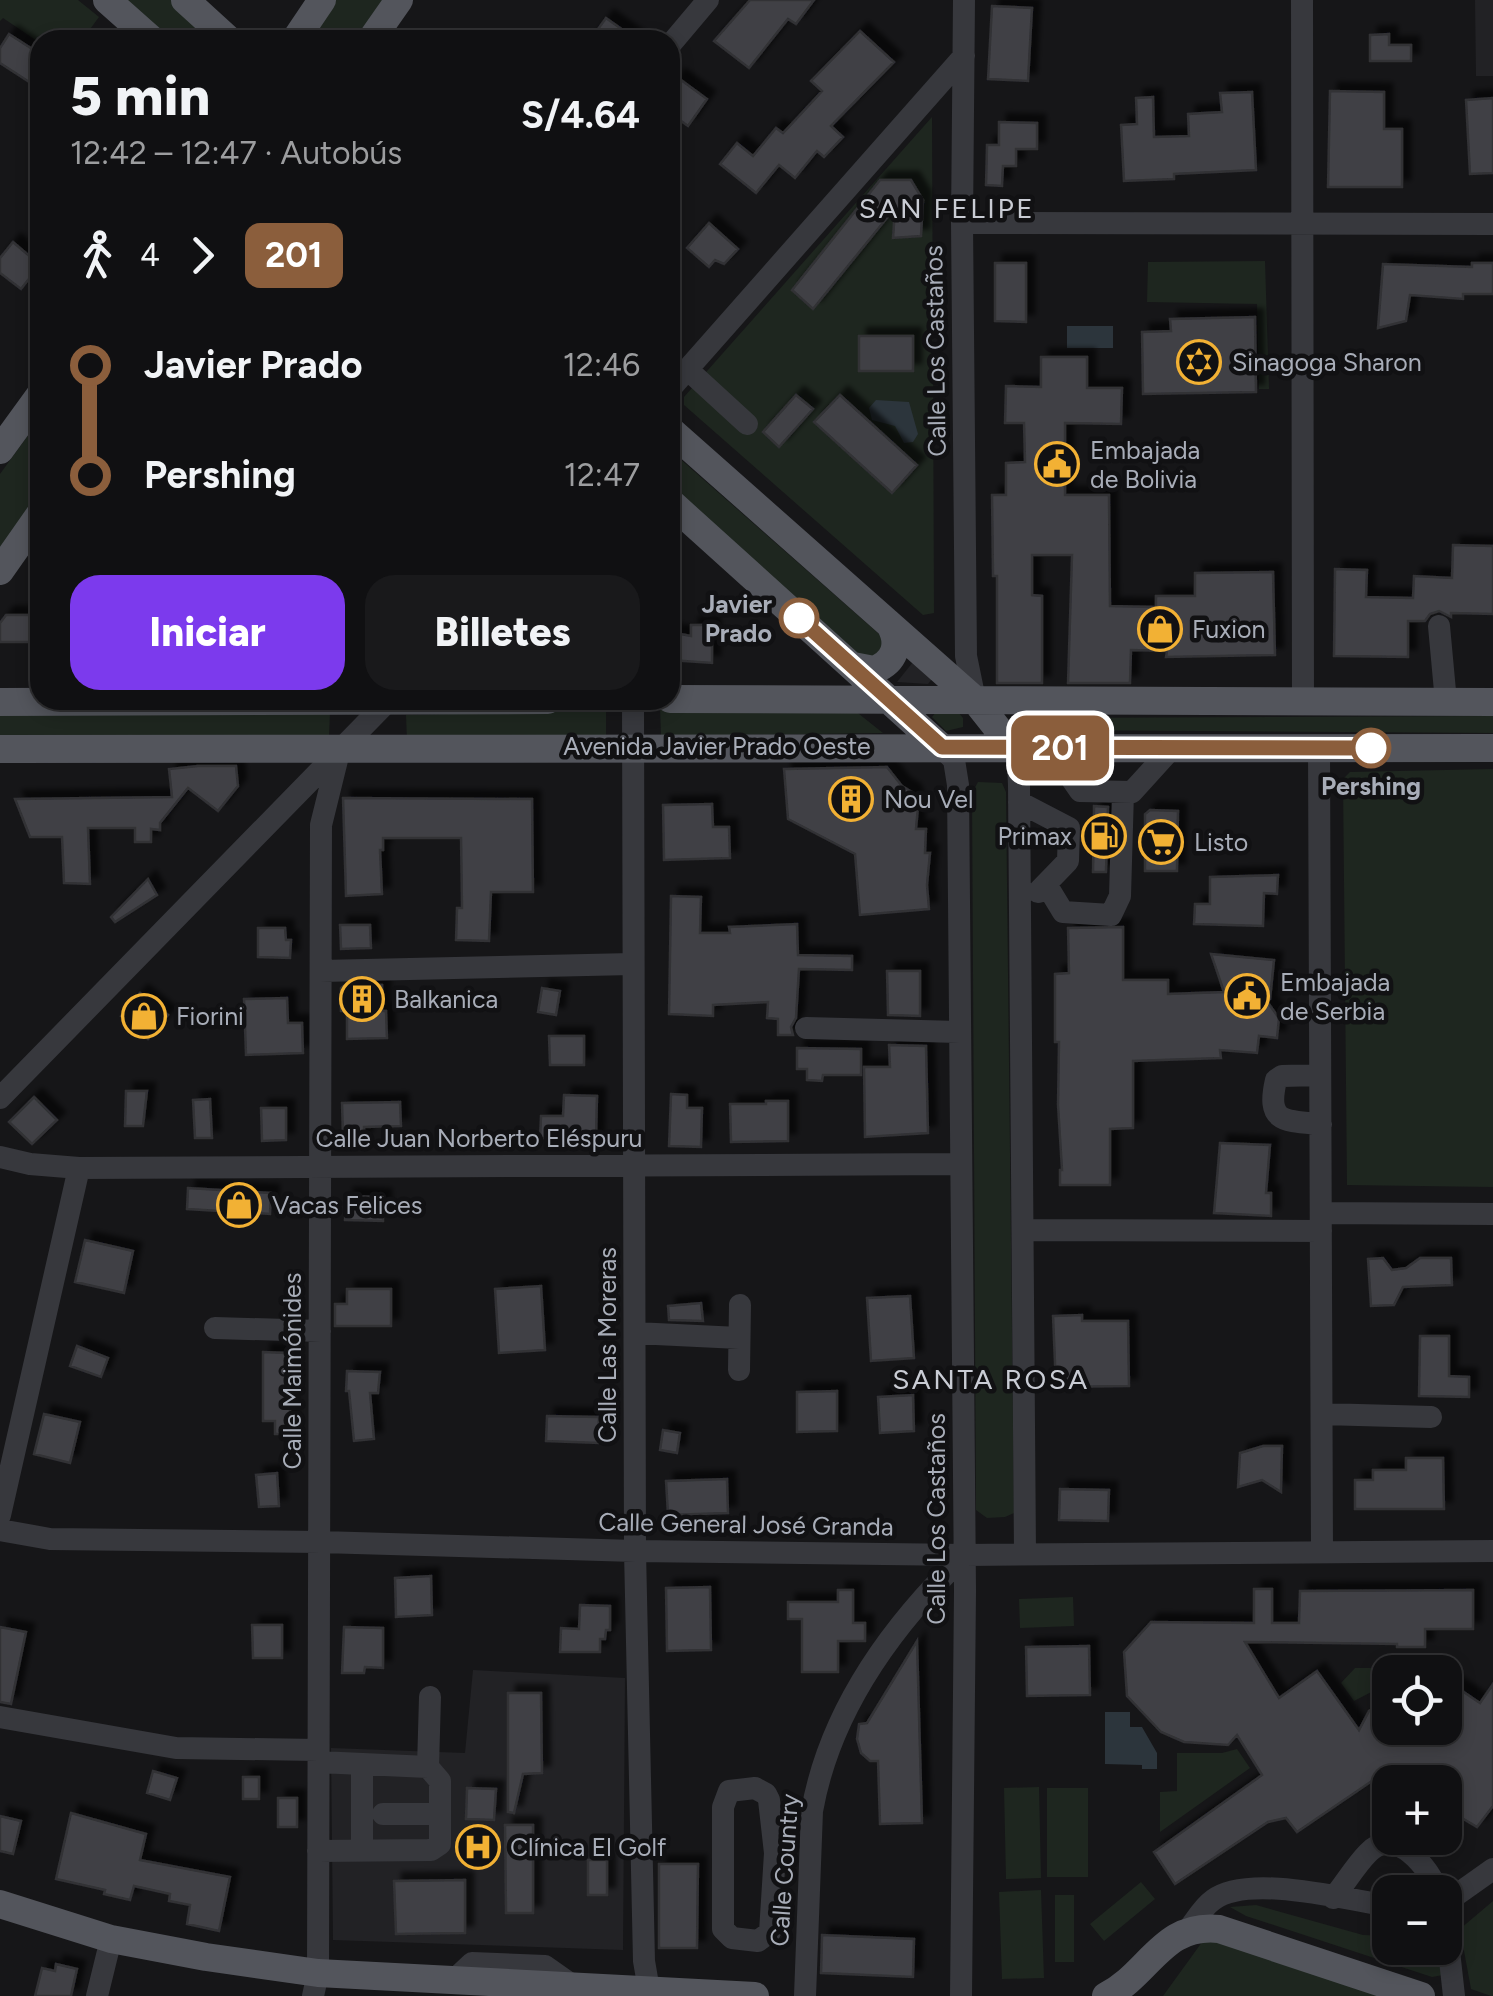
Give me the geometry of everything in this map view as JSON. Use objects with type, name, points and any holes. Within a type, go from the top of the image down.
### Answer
[{"type":"main road","points":[[107,0],[141,30]]},
{"type":"main road","points":[[185,0],[218,30]]},
{"type":"main road","points":[[302,30],[322,0]]},
{"type":"main road","points":[[378,30],[398,0]]},
{"type":"main road","points":[[0,449],[30,408]]},
{"type":"main road","points":[[680,439],[975,700],[1014,748]]},
{"type":"main road","points":[[680,511],[942,747]]},
{"type":"main road","points":[[0,571],[30,528]]},
{"type":"main road","points":[[853,666],[874,670],[891,659],[896,642],[890,625]]},
{"type":"main road","name":"Avenida Javier Prado Oeste","points":[[680,700],[1493,702]]},
{"type":"main road","name":"Avenida Javier Prado Oeste","points":[[0,702],[30,702]]},
{"type":"main road","name":"Avenida Javier Prado Oeste","points":[[0,749],[1493,748]]},
{"type":"main road","points":[[0,1904],[111,1939],[206,1957],[316,1985],[456,1978],[650,1994],[755,1996]]},
{"type":"main road","points":[[1106,1996],[1130,1981],[1176,1935],[1188,1930],[1219,1928],[1420,1996]]},
{"type":"street","points":[[680,33],[708,0]]},
{"type":"street","name":"Calle Los Castaños","points":[[964,0],[966,656],[975,700]]},
{"type":"street","points":[[1302,0],[1303,701]]},
{"type":"street","points":[[680,377],[964,56]]},
{"type":"street","points":[[962,223],[1493,224]]},
{"type":"street","points":[[687,369],[747,424]]},
{"type":"street","points":[[1439,626],[1446,702]]},
{"type":"street","points":[[0,1098],[379,710]]},
{"type":"street","name":"Calle Las Moreras","points":[[634,710],[636,1551],[644,1961],[650,1994]]},
{"type":"street","name":"Calle Los Castaños","points":[[942,747],[954,760],[958,785],[965,1555],[960,1996]]},
{"type":"street","name":"Calle Maimónides","points":[[316,1985],[321,1542],[321,825],[340,748]]},
{"type":"street","points":[[1014,748],[1020,802],[1025,1554]]},
{"type":"street","points":[[1051,748],[1080,791]]},
{"type":"street","points":[[1080,791],[1132,792],[1172,748]]},
{"type":"street","points":[[1319,748],[1322,1552]]},
{"type":"street","points":[[1021,908],[1068,861],[1069,828],[1080,791]]},
{"type":"street","points":[[1046,884],[1063,912],[1111,915],[1115,911],[1120,896],[1123,792]]},
{"type":"street","points":[[1020,802],[1069,828]]},
{"type":"street","points":[[321,972],[632,964]]},
{"type":"street","points":[[806,1028],[960,1032]]},
{"type":"street","points":[[1320,1074],[1282,1076],[1276,1080],[1271,1102],[1278,1118],[1320,1124]]},
{"type":"street","name":"Calle Juan Norberto Eléspuru","points":[[0,1157],[79,1168],[960,1164]]},
{"type":"street","points":[[0,1516],[79,1168]]},
{"type":"street","points":[[1024,1230],[1493,1214]]},
{"type":"street","points":[[739,1370],[740,1305]]},
{"type":"street","points":[[215,1328],[320,1331]]},
{"type":"street","points":[[635,1333],[739,1338]]},
{"type":"street","points":[[1322,1414],[1431,1417]]},
{"type":"street","name":"Calle General José Granda","points":[[0,1530],[50,1540],[321,1542],[636,1551],[965,1555],[1493,1551]]},
{"type":"street","name":"Calle Country","points":[[806,1996],[816,1786],[861,1680],[896,1631],[965,1555]]},
{"type":"street","points":[[318,1851],[436,1848],[440,1844],[440,1780],[428,1767],[430,1698]]},
{"type":"street","points":[[0,1717],[176,1748],[318,1756],[362,1766],[428,1767]]},
{"type":"street","points":[[362,1766],[362,1850]]},
{"type":"street","points":[[756,1788],[766,1794],[776,1853],[770,1932],[758,1942],[732,1938],[724,1929],[724,1807],[729,1791],[756,1788]]},
{"type":"street","points":[[383,1814],[440,1814]]},
{"type":"street","points":[[1333,1898],[1369,1851],[1392,1845],[1413,1854],[1427,1875]]},
{"type":"street","points":[[776,1853],[810,1852]]},
{"type":"street","points":[[1462,1892],[1493,1869]]},
{"type":"street","points":[[1188,1930],[1212,1900],[1233,1890],[1264,1888],[1372,1903]]},
{"type":"street","points":[[98,1996],[111,1939]]},
{"type":"street","points":[[1451,1965],[1454,1996]]},
{"type":"shaded area","points":[[0,0],[78,0],[99,17],[89,30],[30,30],[30,36],[3,18],[0,21]]},
{"type":"shaded area","points":[[127,0],[176,0],[210,30],[160,30]]},
{"type":"shaded area","points":[[334,0],[393,0],[373,30],[314,30]]},
{"type":"shaded area","points":[[1475,0],[1493,0],[1493,76],[1476,76]]},
{"type":"shaded area","points":[[932,117],[934,613],[923,615],[684,405],[684,397]]},
{"type":"shaded area","points":[[1265,261],[1269,389],[1259,389],[1257,304],[1147,302],[1148,262]]},
{"type":"shaded area","points":[[1067,326],[1113,326],[1113,348],[1067,348]]},
{"type":"shaded area","points":[[876,400],[909,402],[918,434],[913,442],[904,443],[895,426],[872,420],[869,408]]},
{"type":"shaded area","points":[[30,433],[30,513],[0,556],[0,474]]},
{"type":"shaded area","points":[[680,459],[878,633],[886,643],[883,657],[861,659],[680,497]]},
{"type":"shaded area","points":[[913,662],[932,679],[928,684],[897,682]]},
{"type":"shaded area","points":[[680,706],[854,710],[883,733],[661,736],[660,710],[680,710]]},
{"type":"shaded area","points":[[606,710],[606,735],[407,741],[406,715]]},
{"type":"shaded area","points":[[938,710],[959,713],[963,727],[946,731],[932,717]]},
{"type":"shaded area","points":[[330,712],[329,737],[0,738],[0,713]]},
{"type":"shaded area","points":[[1493,716],[1493,733],[1042,730],[1039,718]]},
{"type":"shaded area","points":[[1493,769],[1493,1187],[1347,1185],[1343,779],[1350,772]]},
{"type":"shaded area","points":[[978,782],[1002,783],[1006,792],[1014,1513],[987,1518],[976,1510],[972,793]]},
{"type":"shaded area","points":[[1073,1597],[1074,1626],[1020,1628],[1019,1599]]},
{"type":"shaded area","points":[[1355,1668],[1372,1668],[1372,1692],[1354,1701],[1341,1683]]},
{"type":"shaded area","name":"Clínica El Golf","points":[[473,1670],[625,1678],[623,1950],[333,1940],[331,1748],[465,1753]]},
{"type":"shaded area","points":[[1105,1712],[1130,1712],[1130,1727],[1142,1727],[1157,1753],[1157,1769],[1105,1764]]},
{"type":"shaded area","points":[[1237,1749],[1250,1768],[1160,1832],[1160,1792],[1177,1791],[1177,1753]]},
{"type":"shaded area","points":[[1039,1787],[1041,1878],[1006,1879],[1004,1788]]},
{"type":"shaded area","points":[[1047,1788],[1088,1788],[1088,1877],[1047,1877]]},
{"type":"shaded area","points":[[1141,1882],[1155,1899],[1104,1941],[1090,1924]]},
{"type":"shaded area","points":[[1041,1890],[1044,1978],[1002,1979],[999,1892]]},
{"type":"shaded area","points":[[1055,1895],[1074,1895],[1074,1962],[1055,1962]]},
{"type":"shaded area","points":[[1493,1901],[1493,1996],[1471,1989],[1462,1927]]},
{"type":"shaded area","points":[[1256,1905],[1372,1935],[1372,1957],[1246,1916],[1230,1907]]},
{"type":"shaded area","points":[[1205,1938],[1379,1996],[1163,1996]]},
{"type":"shaded area","points":[[1395,1965],[1442,1965],[1443,1975],[1432,1977]]},
{"type":"building","points":[[750,0],[814,0],[796,24],[788,19],[749,68],[714,41]]},
{"type":"building","points":[[992,6],[1032,8],[1028,81],[988,79]]},
{"type":"building","points":[[606,18],[623,30],[597,30]]},
{"type":"building","points":[[860,31],[894,62],[831,126],[843,137],[824,157],[817,151],[795,178],[779,165],[756,193],[720,164],[737,143],[753,156],[776,128],[783,133],[822,91],[811,81]]},
{"type":"building","points":[[9,34],[30,48],[30,82],[0,63],[0,48]]},
{"type":"building","points":[[1389,34],[1389,45],[1411,45],[1411,61],[1370,61],[1370,35]]},
{"type":"building","points":[[680,79],[707,99],[688,126],[680,120]]},
{"type":"building","points":[[1330,91],[1384,92],[1384,129],[1402,129],[1402,187],[1328,187]]},
{"type":"building","points":[[1252,92],[1256,170],[1124,181],[1121,125],[1137,124],[1136,98],[1153,97],[1154,137],[1189,136],[1188,114],[1222,112],[1220,93]]},
{"type":"building","points":[[1493,98],[1493,173],[1470,174],[1466,100]]},
{"type":"building","points":[[999,122],[1037,123],[1037,149],[1016,149],[1016,166],[1003,166],[1002,186],[986,185],[987,145],[999,145]]},
{"type":"building","points":[[880,180],[911,180],[923,200],[921,236],[893,238],[895,208],[813,309],[792,290]]},
{"type":"building","points":[[709,223],[738,249],[724,264],[715,260],[709,267],[687,248]]},
{"type":"building","points":[[13,242],[30,256],[30,278],[21,289],[0,273],[0,258]]},
{"type":"building","points":[[995,263],[1026,263],[1026,322],[995,321]]},
{"type":"building","points":[[1472,263],[1493,263],[1493,294],[1463,294],[1463,299],[1410,295],[1406,321],[1378,328],[1383,264],[1472,267]]},
{"type":"building","name":"Sinagoga Sharon","points":[[1255,317],[1256,392],[1143,394],[1142,332],[1171,331],[1170,319]]},
{"type":"building","points":[[859,336],[913,336],[913,371],[859,371]]},
{"type":"building","points":[[1041,357],[1087,357],[1087,388],[1122,388],[1121,424],[1065,423],[1065,495],[1109,495],[1110,606],[1156,607],[1156,596],[1195,596],[1195,573],[1273,572],[1275,655],[1166,657],[1167,651],[1131,650],[1130,683],[1068,683],[1072,555],[1032,555],[1032,595],[1042,596],[1042,683],[997,683],[992,495],[1006,495],[1006,463],[1025,462],[1024,423],[1005,423],[1006,386],[1041,387]]},
{"type":"building","points":[[796,395],[813,409],[779,447],[763,432]]},
{"type":"building","points":[[840,395],[917,465],[892,493],[814,422]]},
{"type":"building","points":[[1453,545],[1493,546],[1493,614],[1451,613],[1451,617],[1439,611],[1425,621],[1408,621],[1408,657],[1334,656],[1335,569],[1367,570],[1366,597],[1413,598],[1414,576],[1452,578]]},
{"type":"building","points":[[6,615],[30,615],[30,642],[0,642],[0,623]]},
{"type":"building","points":[[691,625],[712,625],[712,663],[680,661],[680,634],[691,636]]},
{"type":"building","points":[[236,766],[238,786],[218,811],[188,788],[160,823],[160,830],[151,829],[151,842],[135,842],[135,828],[88,828],[90,884],[64,883],[62,837],[30,837],[15,799],[172,797],[169,769]]},
{"type":"building","points":[[887,767],[912,792],[918,807],[916,829],[926,829],[925,853],[930,853],[929,909],[860,915],[855,854],[788,819],[784,769]]},
{"type":"building","points":[[343,798],[532,799],[533,892],[491,892],[489,941],[456,940],[457,908],[462,908],[461,838],[383,838],[382,894],[346,896]]},
{"type":"building","points":[[712,804],[713,827],[729,827],[730,858],[664,860],[663,805]]},
{"type":"building","points":[[1094,806],[1108,807],[1106,872],[1093,872]]},
{"type":"building","name":"Listo","points":[[1150,810],[1178,811],[1177,871],[1145,871],[1145,814]]},
{"type":"building","points":[[1278,875],[1277,894],[1264,893],[1263,926],[1194,924],[1195,904],[1210,904],[1210,877]]},
{"type":"building","points":[[148,879],[157,895],[115,922],[111,917]]},
{"type":"building","points":[[671,896],[701,897],[700,933],[730,933],[729,927],[797,924],[798,955],[852,956],[852,970],[799,969],[793,1035],[778,1035],[778,1019],[767,1018],[768,1002],[713,1005],[713,1016],[669,1014]]},
{"type":"building","points":[[340,925],[370,925],[371,948],[341,949]]},
{"type":"building","points":[[1123,927],[1123,980],[1168,980],[1168,994],[1224,992],[1211,954],[1274,960],[1270,999],[1266,1000],[1279,1018],[1277,1038],[1259,1036],[1257,1053],[1220,1050],[1221,1058],[1133,1061],[1133,1128],[1110,1129],[1110,1185],[1060,1185],[1055,974],[1069,973],[1068,928]]},
{"type":"building","points":[[258,928],[285,928],[286,940],[291,940],[290,958],[258,957]]},
{"type":"building","points":[[887,971],[920,971],[920,1016],[888,1015]]},
{"type":"building","points":[[382,985],[387,1038],[347,1039],[347,1011],[341,1011],[341,988]]},
{"type":"building","points":[[542,988],[560,991],[556,1015],[538,1012]]},
{"type":"building","name":"Fiorini","points":[[140,993],[168,1015],[148,1039],[121,1016]]},
{"type":"building","points":[[287,998],[288,1023],[302,1023],[303,1053],[246,1055],[244,999]]},
{"type":"building","points":[[549,1036],[584,1036],[584,1065],[550,1065]]},
{"type":"building","points":[[889,1045],[926,1046],[928,1133],[865,1137],[864,1067],[890,1067]]},
{"type":"building","points":[[797,1048],[861,1049],[861,1075],[823,1075],[822,1081],[807,1080],[807,1069],[797,1069]]},
{"type":"building","points":[[126,1091],[147,1091],[143,1126],[125,1126]]},
{"type":"building","points":[[671,1094],[687,1095],[687,1108],[702,1108],[701,1147],[669,1146]]},
{"type":"building","points":[[564,1095],[597,1096],[596,1140],[540,1138],[541,1116],[563,1116]]},
{"type":"building","points":[[34,1097],[57,1120],[32,1144],[9,1122]]},
{"type":"building","points":[[210,1099],[212,1138],[195,1138],[193,1100]]},
{"type":"building","points":[[788,1101],[788,1141],[731,1142],[730,1104]]},
{"type":"building","points":[[400,1102],[401,1126],[364,1127],[364,1139],[343,1139],[342,1103]]},
{"type":"building","points":[[261,1108],[286,1108],[286,1140],[262,1141]]},
{"type":"building","points":[[1220,1143],[1270,1145],[1266,1193],[1271,1193],[1271,1216],[1214,1213]]},
{"type":"building","points":[[188,1188],[271,1193],[270,1214],[187,1209]]},
{"type":"building","points":[[346,1196],[383,1197],[383,1221],[345,1220]]},
{"type":"building","points":[[85,1240],[133,1251],[124,1293],[75,1282]]},
{"type":"building","points":[[1383,1258],[1392,1270],[1406,1268],[1420,1258],[1451,1258],[1452,1285],[1403,1287],[1394,1305],[1371,1306],[1368,1259]]},
{"type":"building","points":[[541,1286],[545,1350],[499,1353],[495,1289]]},
{"type":"building","points":[[347,1289],[391,1289],[391,1326],[335,1326],[335,1304],[347,1304]]},
{"type":"building","points":[[910,1296],[914,1358],[871,1361],[867,1298]]},
{"type":"building","points":[[701,1303],[703,1321],[669,1320],[668,1306]]},
{"type":"building","points":[[1082,1315],[1082,1321],[1128,1321],[1129,1386],[1056,1387],[1053,1316]]},
{"type":"building","points":[[1420,1336],[1449,1336],[1449,1376],[1469,1377],[1469,1397],[1419,1396]]},
{"type":"building","points":[[77,1346],[108,1358],[101,1377],[70,1366]]},
{"type":"building","points":[[263,1352],[287,1353],[290,1434],[275,1434],[275,1421],[263,1421]]},
{"type":"building","points":[[347,1371],[380,1372],[378,1393],[370,1393],[374,1439],[354,1441]]},
{"type":"building","points":[[837,1391],[837,1431],[797,1432],[797,1392]]},
{"type":"building","points":[[913,1395],[914,1431],[880,1433],[878,1397]]},
{"type":"building","points":[[44,1414],[80,1422],[70,1463],[34,1454]]},
{"type":"building","points":[[547,1416],[599,1417],[598,1443],[546,1441]]},
{"type":"building","points":[[663,1430],[680,1433],[677,1453],[660,1450]]},
{"type":"building","points":[[1263,1446],[1282,1446],[1281,1492],[1262,1480],[1238,1487],[1240,1453]]},
{"type":"building","points":[[1406,1458],[1443,1458],[1444,1509],[1355,1509],[1355,1480],[1373,1480],[1373,1470],[1406,1470]]},
{"type":"building","points":[[277,1473],[279,1506],[259,1507],[256,1475]]},
{"type":"building","points":[[727,1479],[728,1513],[668,1515],[666,1481]]},
{"type":"building","points":[[1060,1489],[1109,1490],[1108,1521],[1059,1520]]},
{"type":"building","points":[[431,1576],[432,1615],[396,1617],[395,1578]]},
{"type":"building","points":[[710,1587],[711,1650],[667,1651],[666,1588]]},
{"type":"building","points":[[1254,1589],[1272,1589],[1272,1623],[1299,1623],[1300,1591],[1473,1590],[1473,1629],[1425,1629],[1425,1647],[1245,1642],[1279,1698],[1317,1671],[1359,1730],[1372,1709],[1372,1745],[1462,1745],[1462,1691],[1480,1703],[1493,1684],[1493,1806],[1477,1827],[1462,1818],[1462,1765],[1372,1765],[1372,1781],[1297,1832],[1286,1818],[1268,1822],[1175,1884],[1154,1852],[1262,1775],[1237,1735],[1228,1745],[1184,1742],[1161,1732],[1127,1696],[1124,1652],[1151,1622],[1254,1623]]},
{"type":"building","points":[[838,1590],[853,1590],[853,1623],[865,1623],[865,1641],[838,1641],[838,1672],[802,1672],[802,1619],[788,1619],[788,1602],[838,1602]]},
{"type":"building","points":[[580,1605],[610,1606],[610,1630],[606,1630],[605,1639],[600,1639],[600,1652],[560,1652],[561,1628],[579,1629]]},
{"type":"building","points":[[252,1625],[282,1625],[282,1658],[253,1658]]},
{"type":"building","points":[[0,1627],[26,1632],[11,1704],[0,1702]]},
{"type":"building","points":[[344,1627],[383,1628],[383,1668],[365,1667],[364,1673],[342,1673]]},
{"type":"building","points":[[917,1641],[922,1823],[880,1824],[878,1761],[870,1761],[861,1753],[857,1739],[859,1724],[867,1723]]},
{"type":"building","points":[[1089,1646],[1090,1695],[1027,1696],[1026,1647]]},
{"type":"building","points":[[508,1693],[541,1693],[542,1773],[523,1774],[514,1813],[508,1812]]},
{"type":"building","points":[[153,1771],[177,1778],[170,1800],[147,1793]]},
{"type":"building","points":[[243,1777],[259,1777],[259,1799],[243,1799]]},
{"type":"building","points":[[467,1788],[496,1789],[494,1820],[466,1819]]},
{"type":"building","points":[[278,1798],[297,1798],[297,1827],[278,1827]]},
{"type":"building","points":[[71,1813],[146,1834],[140,1860],[230,1877],[219,1931],[187,1924],[190,1905],[169,1901],[170,1894],[134,1886],[130,1900],[56,1879]]},
{"type":"building","points":[[0,1816],[21,1821],[13,1854],[0,1851]]},
{"type":"building","points":[[505,1825],[533,1825],[533,1913],[506,1913]]},
{"type":"building","points":[[588,1860],[607,1860],[607,1895],[588,1895]]},
{"type":"building","points":[[659,1864],[698,1864],[697,1948],[659,1948]]},
{"type":"building","points":[[465,1880],[465,1933],[396,1934],[394,1881]]},
{"type":"building","points":[[822,1935],[914,1939],[913,1977],[821,1973]]},
{"type":"building","points":[[56,1964],[77,1969],[71,1996],[35,1996],[42,1968],[55,1971]]},
{"type":"bus line","name":"201","points":[[799,618],[942,747],[1371,748]]},
{"type":"place","name":"Sinagoga Sharon","points":[[1199,362]]},
{"type":"place","name":"Embajada de Bolivia","points":[[1057,464]]},
{"type":"place","name":"Javier Prado","points":[[799,618]]},
{"type":"place","name":"Fuxion","points":[[1160,629]]},
{"type":"place","name":"Pershing","points":[[1371,748]]},
{"type":"place","name":"Nou Vel","points":[[851,799]]},
{"type":"place","name":"Primax","points":[[1104,836]]},
{"type":"place","name":"Listo","points":[[1161,842]]},
{"type":"place","name":"Embajada de Serbia","points":[[1247,996]]},
{"type":"place","name":"Balkanica","points":[[362,999]]},
{"type":"place","name":"Fiorini","points":[[144,1016]]},
{"type":"place","name":"Vacas Felices","points":[[239,1205]]},
{"type":"place","name":"Clínica El Golf","points":[[478,1847]]},
{"type":"district","name":"SAN FELIPE","points":[[947,208]]},
{"type":"district","name":"SANTA ROSA","points":[[991,1379]]}]
